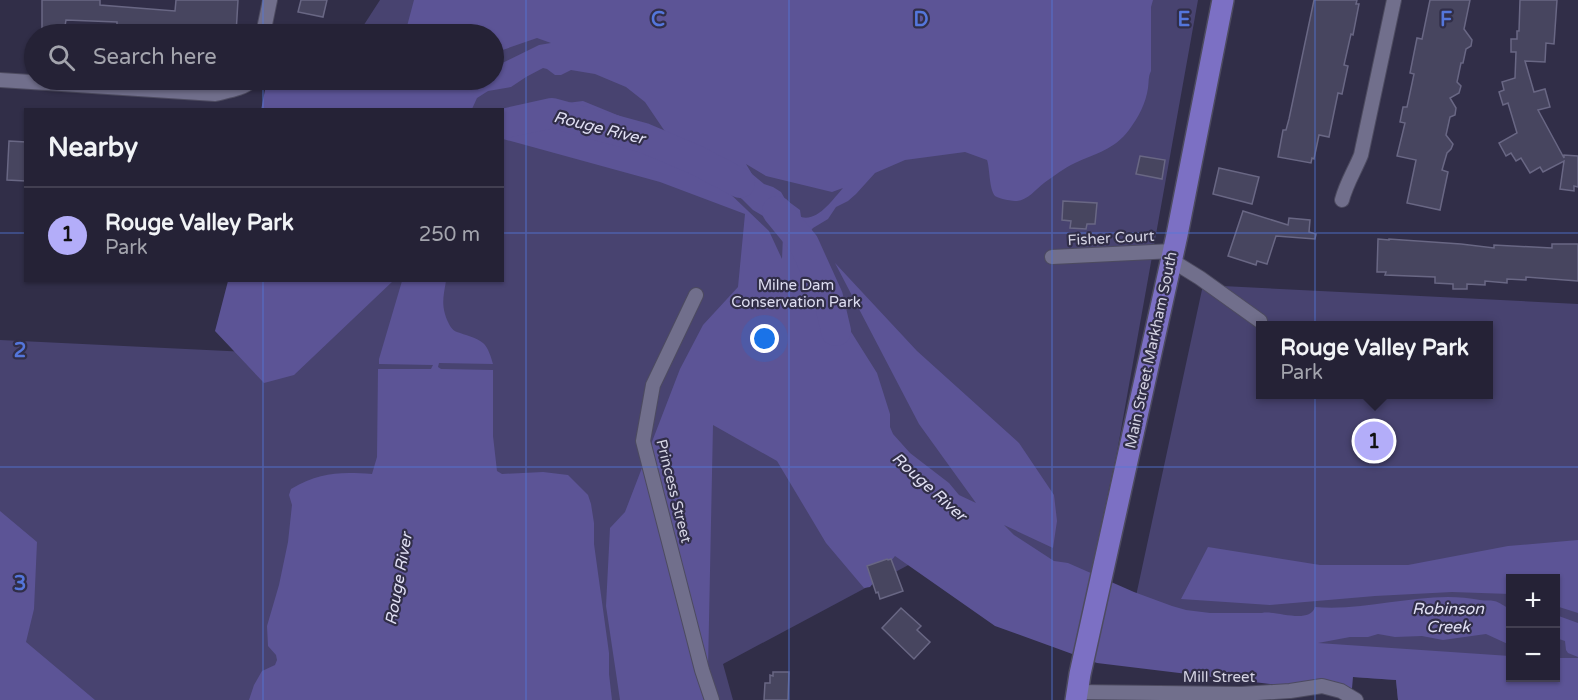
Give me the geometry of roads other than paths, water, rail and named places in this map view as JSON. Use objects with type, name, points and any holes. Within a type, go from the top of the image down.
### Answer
[{"type":"main road","name":"Main Street Markham South","points":[[1078,689],[1172,256],[1223,0]]},
{"type":"street","points":[[265,24],[270,0]]},
{"type":"street","points":[[1342,200],[1345,188],[1361,154],[1394,0]]},
{"type":"street","points":[[0,80],[24,82]]},
{"type":"street","points":[[154,90],[215,94],[232,90]]},
{"type":"street","points":[[1172,256],[1187,270],[1260,321]]},
{"type":"street","name":"Fisher Court","points":[[1052,257],[1172,256]]},
{"type":"street","name":"Princess Street","points":[[696,295],[653,385],[643,441],[702,670],[712,700]]},
{"type":"street","name":"Mill Street","points":[[1078,689],[1162,697],[1290,691],[1322,686],[1341,691],[1356,700]]},
{"type":"waterway","name":"Rouge River","points":[[504,124],[552,113],[644,138],[696,160],[740,183]]},
{"type":"waterway","name":"Rouge River","points":[[777,211],[804,244],[828,297],[836,331]]},
{"type":"place","name":"Rouge Valley Park","points":[[1374,441]]},
{"type":"park label","name":"Milne Dam Conservation Park","points":[[796,294]]},
{"type":"water label","name":"Robinson Creek","points":[[1448,618]]}]
